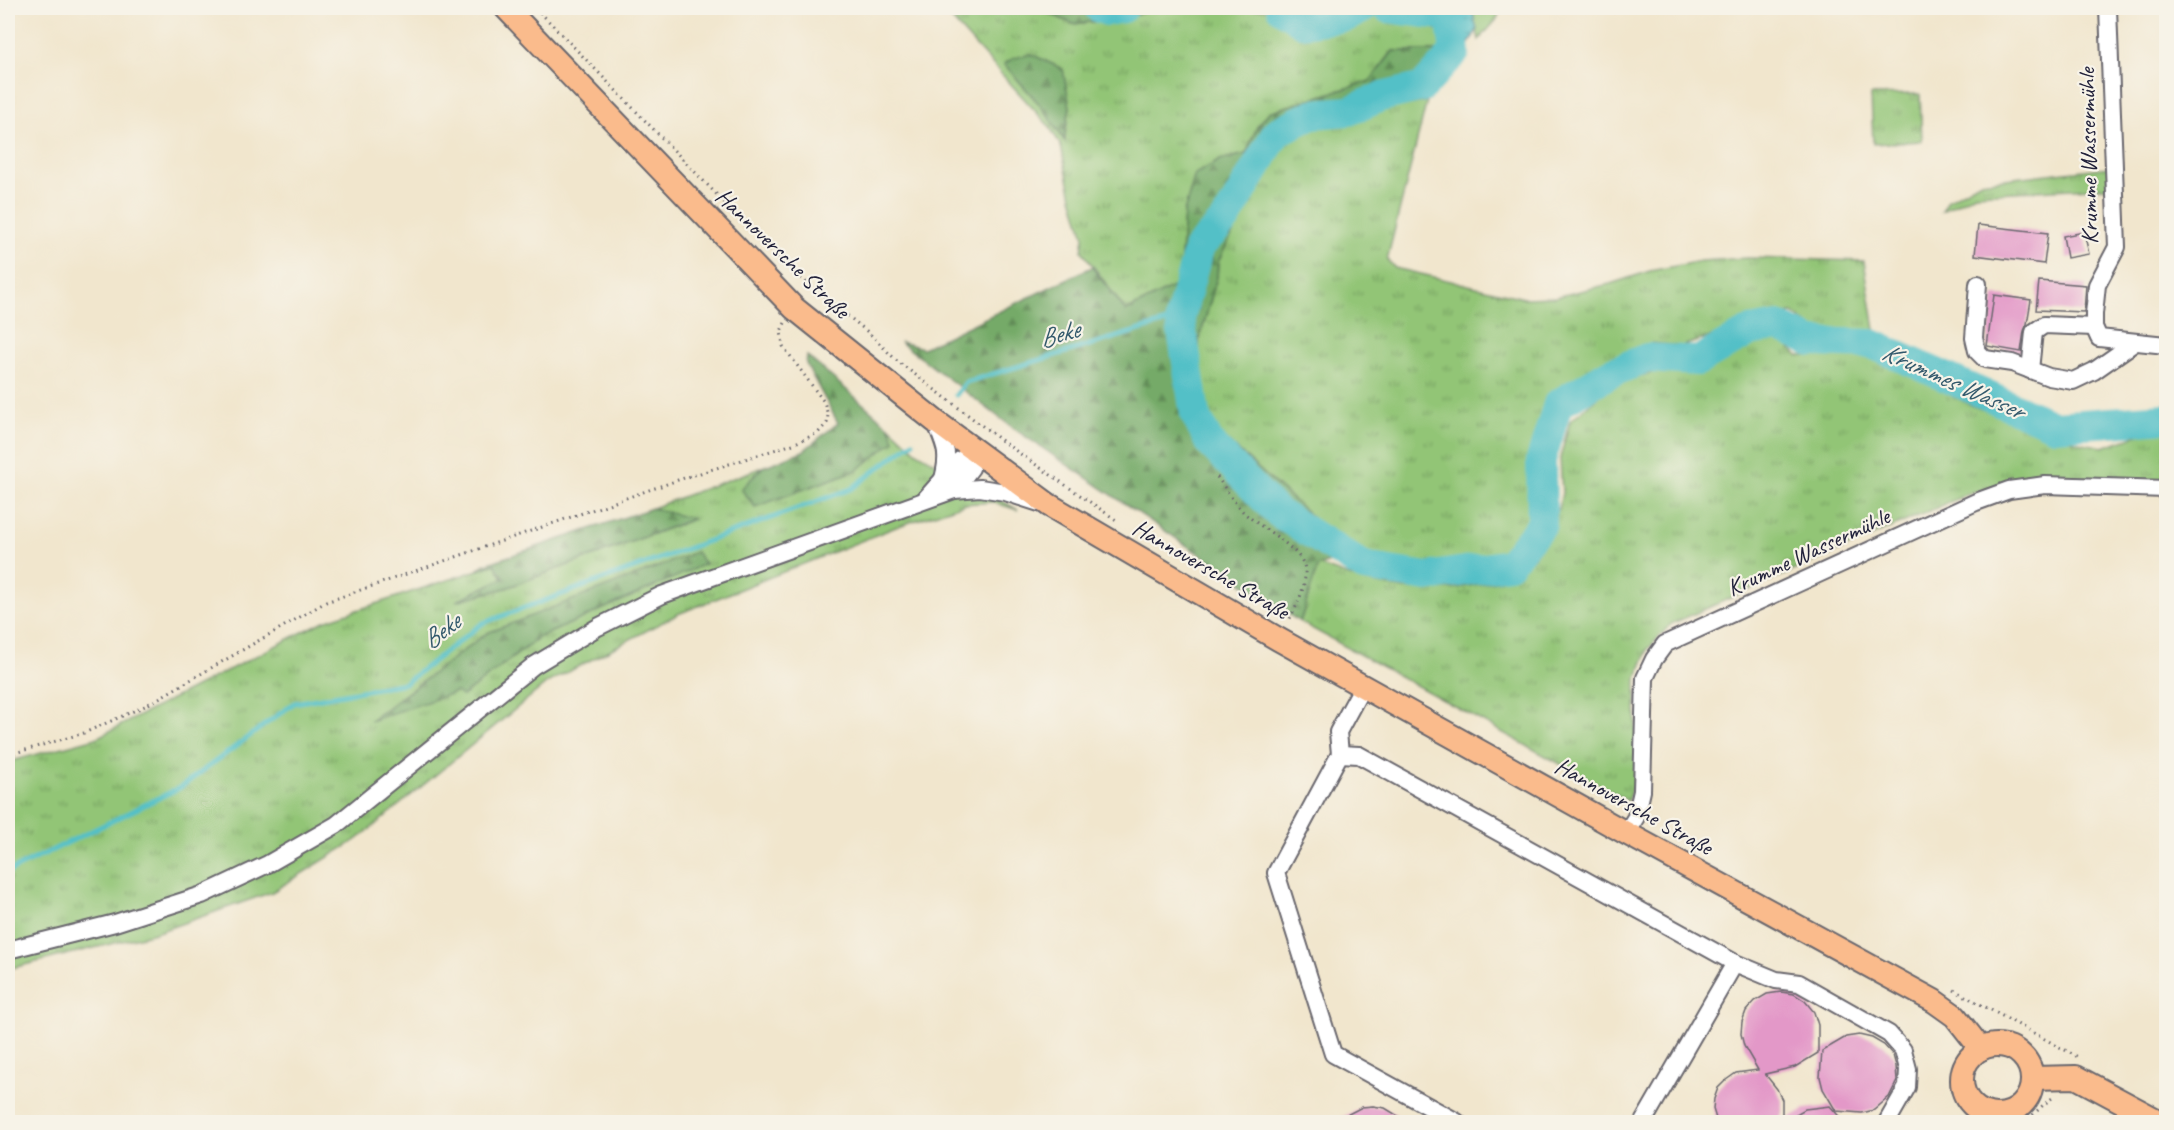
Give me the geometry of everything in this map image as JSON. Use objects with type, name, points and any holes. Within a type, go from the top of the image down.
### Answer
[{"type":"main road","name":"Hannoversche Straße","points":[[506,8],[794,308],[935,422],[1048,505],[1278,639],[1934,1001],[1955,1016],[1981,1049]]},
{"type":"main road","points":[[1990,1046],[2010,1047],[2025,1059],[2032,1078],[2028,1095],[2016,1109],[1999,1115],[1978,1117],[1962,1085],[1962,1074],[1972,1055],[1990,1046]]},
{"type":"main road","points":[[2032,1078],[2076,1077],[2160,1122]]},
{"type":"street","name":"Krumme Wassermühle","points":[[2097,333],[2097,285],[2117,246],[2108,8]]},
{"type":"street","points":[[1978,284],[1974,338],[1977,351],[1985,358],[2012,363],[2049,377],[2073,381],[2094,371],[2134,343]]},
{"type":"street","points":[[2030,370],[2034,332],[2044,325],[2097,333],[2134,343],[2166,345]]},
{"type":"street","points":[[2094,371],[2097,333]]},
{"type":"street","points":[[935,422],[947,455],[948,485]]},
{"type":"street","points":[[8,950],[115,923],[202,895],[268,864],[336,825],[533,666],[598,627],[662,595],[926,499],[971,468],[975,452]]},
{"type":"street","points":[[948,485],[1005,492],[1048,505]]},
{"type":"street","name":"Krumme Wassermühle","points":[[1626,833],[1636,818],[1642,791],[1645,678],[1654,659],[1665,644],[1976,502],[2009,490],[2045,485],[2166,489]]},
{"type":"street","points":[[1363,686],[1338,732],[1340,754],[1276,873],[1333,1054],[1457,1122]]},
{"type":"street","points":[[1340,754],[1359,755],[1735,963],[1776,980],[1798,984],[1889,1034],[1903,1050],[1908,1069],[1907,1087],[1887,1122]]},
{"type":"street","points":[[1643,1122],[1735,963]]},
{"type":"path","points":[[536,8],[786,266],[869,333],[896,360],[1006,444],[1125,526]]},
{"type":"path","points":[[8,755],[84,733],[145,706],[326,602],[678,480],[793,444],[818,433],[827,423],[828,415],[824,402],[783,346],[781,331],[788,317]]},
{"type":"path","points":[[1217,477],[1246,515],[1293,551],[1304,565],[1305,580],[1294,611],[1278,639]]},
{"type":"path","points":[[1949,987],[2084,1060]]},
{"type":"path","points":[[2024,1122],[2058,1094],[2057,1077]]},
{"type":"green space","points":[[941,8],[1037,8],[1073,24],[1118,19],[1159,8],[1265,9],[1294,30],[1340,31],[1373,13],[1430,24],[1447,40],[1440,51],[1393,51],[1370,81],[1269,112],[1257,127],[1246,154],[1220,160],[1184,212],[1180,284],[1126,311],[1082,251],[1084,237],[1072,197],[1061,146],[1049,126]],"holes":[[[1004,64],[1070,107],[1064,140],[1041,106]]]},
{"type":"green space","points":[[1037,8],[1159,8],[1118,19],[1073,24]]},
{"type":"green space","points":[[1465,8],[1501,8],[1497,19],[1479,40],[1473,14]]},
{"type":"green space","points":[[1393,51],[1440,51],[1427,101],[1366,113],[1349,123],[1317,125],[1289,138],[1268,164],[1218,262],[1217,277],[1199,341],[1198,381],[1213,428],[1353,554],[1318,566],[1300,622],[1017,431],[900,342],[923,348],[1092,267],[1126,311],[1179,284],[1184,212],[1195,174],[1220,160],[1246,154],[1257,127],[1269,112],[1370,81]]},
{"type":"green space","points":[[1031,54],[1063,69],[1070,107],[1065,141],[1041,106],[1004,64],[1014,58]]},
{"type":"green space","points":[[1920,94],[1922,141],[1873,144],[1871,95]]},
{"type":"green space","points":[[1427,101],[1387,260],[1395,268],[1524,298],[1555,297],[1610,284],[1650,271],[1701,261],[1747,258],[1864,261],[1876,336],[1818,333],[1793,313],[1765,316],[1735,329],[1682,346],[1652,343],[1566,384],[1551,400],[1533,457],[1531,518],[1506,553],[1434,567],[1379,564],[1353,554],[1213,428],[1198,382],[1199,341],[1217,277],[1218,262],[1268,164],[1289,138],[1317,125],[1349,123],[1366,113]]},
{"type":"green space","points":[[2109,167],[2110,187],[1975,194],[1942,211],[1948,200],[1979,182]]},
{"type":"green space","points":[[1780,338],[1798,356],[1869,354],[1973,406],[2078,442],[2103,447],[2143,433],[2166,430],[2166,482],[2031,478],[1966,495],[1671,624],[1648,649],[1636,680],[1636,775],[1628,801],[1300,622],[1318,565],[1363,581],[1404,589],[1452,589],[1501,580],[1534,557],[1553,529],[1562,493],[1560,458],[1570,421],[1612,385],[1654,372],[1684,373],[1708,363],[1738,345]]},
{"type":"green space","points":[[807,356],[890,427],[894,441],[857,470],[755,507],[741,489],[763,467],[803,451],[838,423],[806,364]]},
{"type":"green space","points":[[890,427],[917,452],[1018,510],[992,502],[964,504],[896,527],[678,614],[547,683],[358,839],[272,892],[155,933],[8,969],[8,762],[96,738],[324,621],[496,564],[504,578],[460,599],[506,588],[691,520],[652,508],[763,467],[741,489],[894,441]],"holes":[[[704,564],[540,637],[462,696],[456,692],[372,719],[487,633]]]},
{"type":"green space","points":[[652,508],[693,519],[506,588],[456,601],[503,578],[495,564],[477,570],[483,565]]},
{"type":"green space","points":[[696,552],[705,564],[540,637],[462,696],[456,692],[370,721],[487,633]]},
{"type":"water","points":[[1416,8],[1465,8],[1473,14],[1477,30],[1468,45],[1440,51],[1447,39],[1430,24],[1414,20]]},
{"type":"building","points":[[1978,225],[2048,233],[2044,264],[1975,255]]},
{"type":"building","points":[[2084,232],[2089,254],[2067,258],[2063,236]]},
{"type":"building","points":[[2039,281],[2086,285],[2084,312],[2036,310]]},
{"type":"building","points":[[1994,295],[2031,300],[2021,352],[1987,346]]},
{"type":"building","points":[[1781,992],[1794,994],[1805,1001],[1814,1012],[1818,1025],[1818,1053],[1795,1067],[1765,1074],[1777,1089],[1782,1100],[1782,1122],[1717,1122],[1713,1109],[1718,1088],[1736,1073],[1758,1070],[1744,1046],[1741,1034],[1746,1011],[1755,1001],[1767,994]]},
{"type":"building","points":[[1859,1035],[1872,1038],[1884,1045],[1893,1055],[1897,1081],[1889,1097],[1874,1110],[1862,1113],[1836,1111],[1823,1089],[1820,1077],[1822,1051],[1846,1037]]},
{"type":"building","points":[[1830,1106],[1844,1122],[1782,1122],[1805,1109]]},
{"type":"building","points":[[1362,1107],[1385,1108],[1408,1122],[1333,1122]]},
{"type":"waterway","name":"Krummes Wasser","points":[[1099,8],[1107,11],[1123,8]]},
{"type":"waterway","name":"Krummes Wasser","points":[[1281,8],[1303,23],[1346,17],[1364,8]]},
{"type":"waterway","name":"Krummes Wasser","points":[[1388,8],[1450,16],[1455,52],[1423,87],[1381,97],[1349,111],[1313,114],[1277,132],[1226,219],[1199,247],[1180,318],[1195,414],[1209,442],[1277,512],[1364,567],[1427,577],[1509,564],[1542,524],[1541,460],[1558,404],[1610,373],[1647,358],[1698,361],[1750,331],[1778,326],[1811,342],[1872,344],[2055,426],[2166,418]]},
{"type":"waterway","name":"Beke","points":[[956,395],[966,382],[1180,318]]},
{"type":"waterway","name":"Beke","points":[[8,872],[181,787],[294,703],[405,683],[483,623],[851,489],[913,442]]}]
